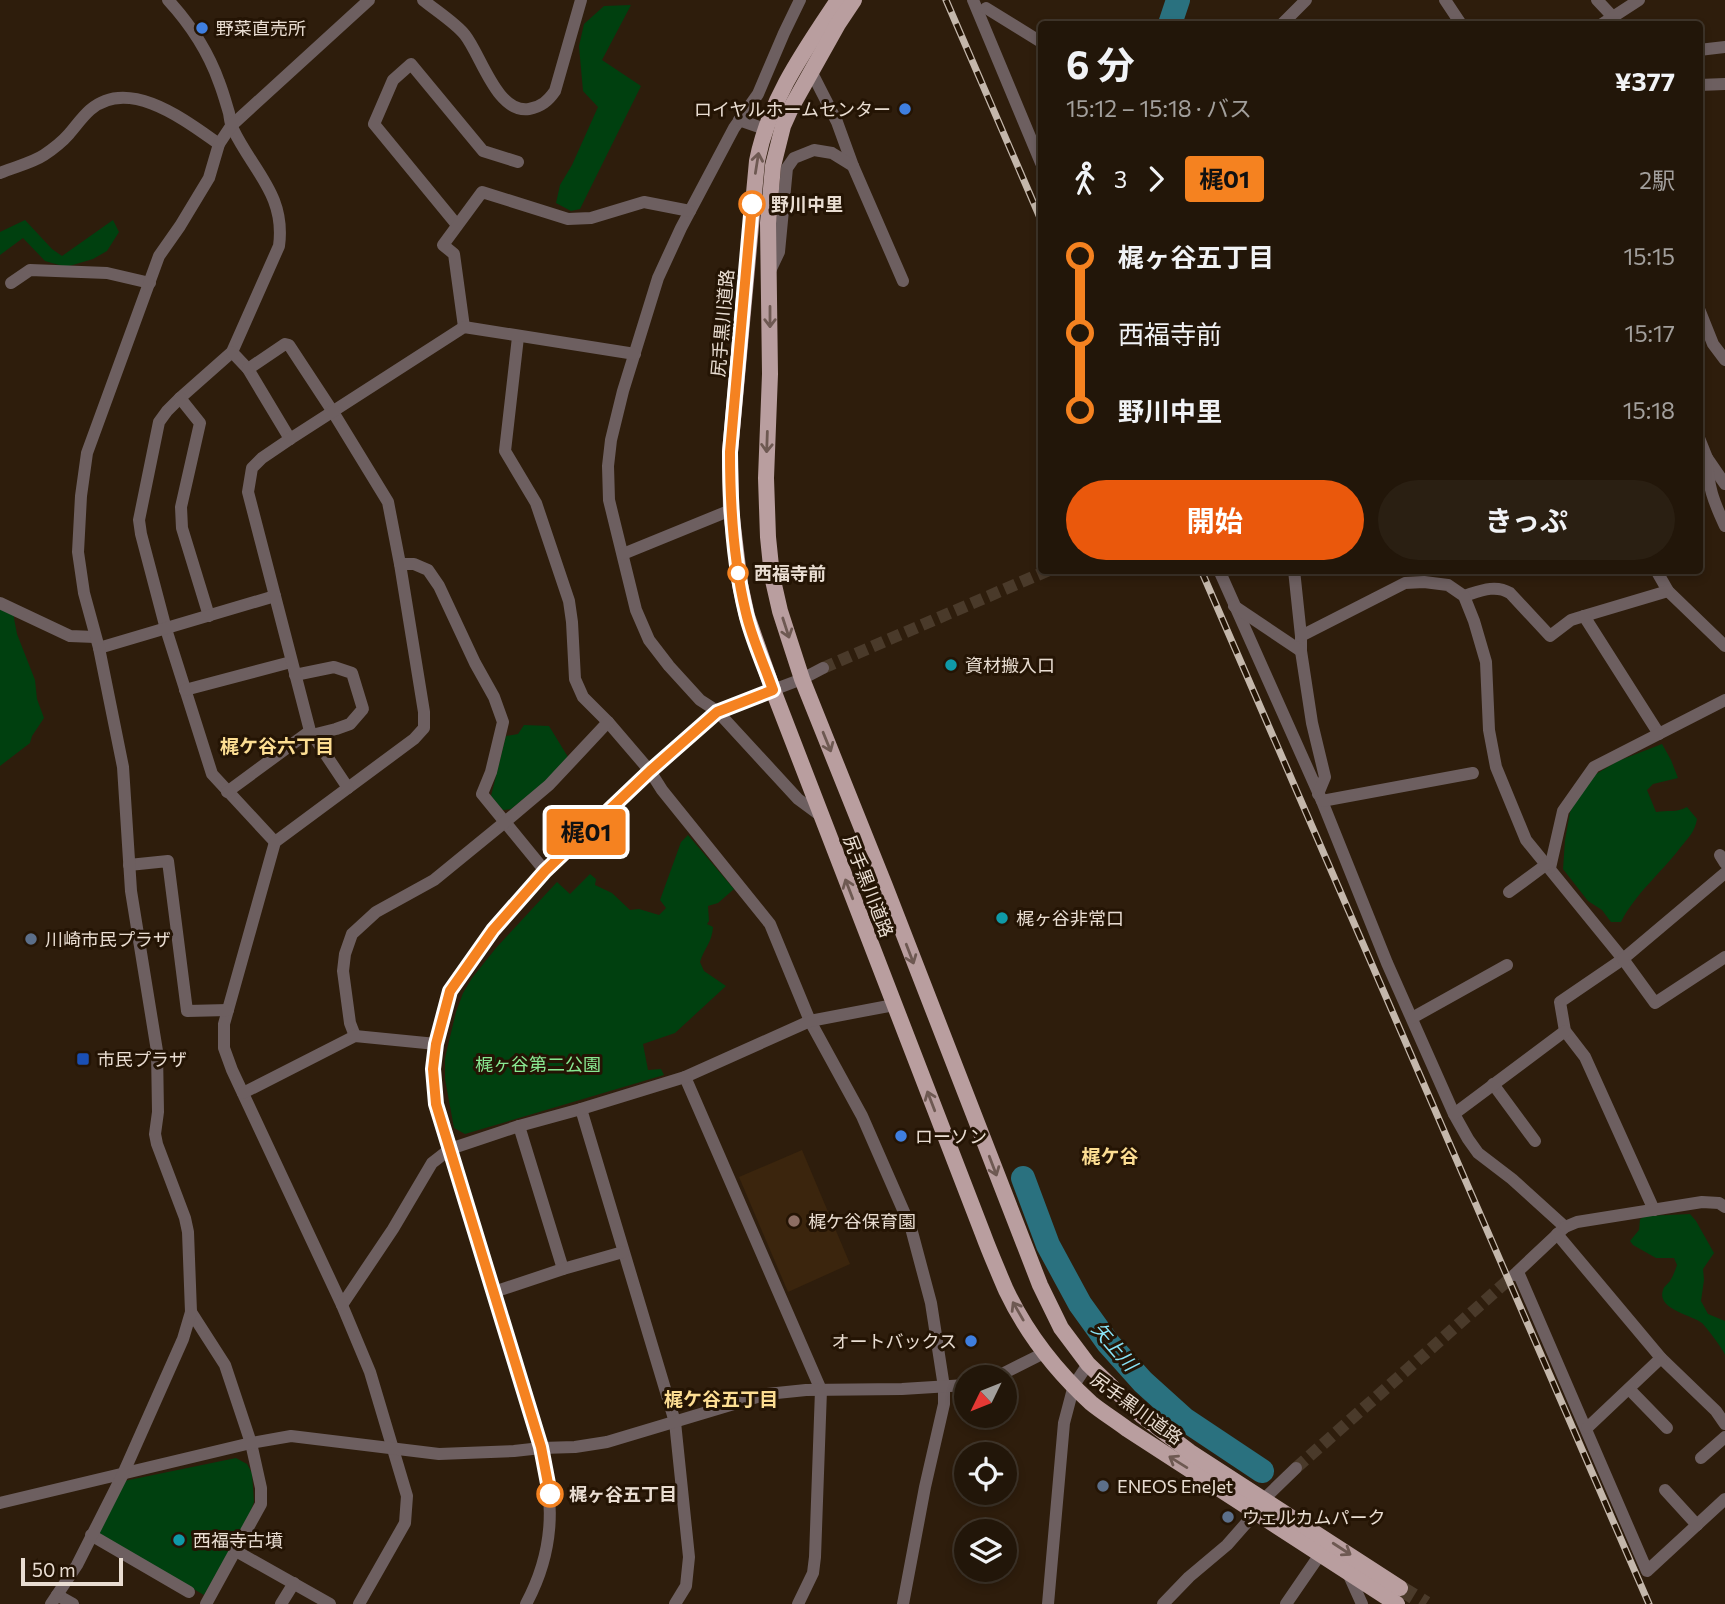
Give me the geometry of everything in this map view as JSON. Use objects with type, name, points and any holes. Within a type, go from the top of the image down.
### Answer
[{"type":"main road","name":"尻手黒川道路","points":[[838,0],[781,89],[765,129],[757,161],[730,452],[731,510],[747,617],[983,1234],[1007,1292],[1029,1330],[1074,1385],[1093,1404],[1126,1429],[1260,1505],[1398,1596]]},
{"type":"main road","name":"尻手黒川道路","points":[[854,0],[811,71],[783,126],[776,149],[768,223],[768,537],[772,576],[780,611],[802,679],[1040,1285],[1061,1328],[1088,1364],[1140,1415],[1348,1573],[1398,1596]]},
{"type":"street","points":[[168,0],[197,36],[208,55],[219,82],[231,126],[272,193],[279,215],[281,234],[279,246],[232,352],[180,398],[159,422],[139,520],[166,629],[212,774],[275,842]]},
{"type":"street","points":[[73,1604],[54,1600],[77,1565],[123,1474],[183,1339],[191,1312],[186,1218],[155,1135],[158,1112],[157,1051],[131,891],[123,766],[84,593],[78,552],[87,453],[159,256],[209,178],[219,144],[231,126],[369,0]]},
{"type":"street","points":[[423,0],[466,35],[500,96],[511,106],[525,110],[548,101],[555,91],[581,0]]},
{"type":"street","points":[[800,0],[758,94],[739,120],[658,278],[623,391],[611,440],[608,466],[609,500],[636,610],[649,640],[700,700],[717,712],[798,799],[821,816]]},
{"type":"street","points":[[962,0],[982,5],[1038,40]]},
{"type":"street","points":[[1285,21],[1306,0]]},
{"type":"street","points":[[1445,0],[1459,21]]},
{"type":"street","points":[[1597,0],[1614,17]]},
{"type":"street","points":[[1607,21],[1639,0]]},
{"type":"street","points":[[982,5],[1038,155]]},
{"type":"street","points":[[1703,50],[1725,47]]},
{"type":"street","points":[[457,225],[374,124],[393,80],[411,64],[484,151],[518,162]]},
{"type":"street","points":[[811,71],[837,122],[903,281]]},
{"type":"street","points":[[1703,85],[1725,84]]},
{"type":"street","points":[[0,173],[41,157],[67,137],[102,101],[114,97],[138,99],[168,111],[219,144]]},
{"type":"street","points":[[739,120],[765,129]]},
{"type":"street","points":[[769,273],[779,252],[787,168],[794,158],[814,150],[832,153],[853,166]]},
{"type":"street","points":[[464,327],[454,254],[443,245],[482,192],[568,219],[591,218],[644,202],[690,211]]},
{"type":"street","points":[[11,283],[30,270],[107,273],[150,283]]},
{"type":"street","points":[[1703,319],[1713,344],[1725,360]]},
{"type":"street","points":[[348,788],[311,733],[248,492],[252,468],[290,439],[464,327],[635,354]]},
{"type":"street","points":[[518,337],[505,451],[536,503],[569,601],[575,680],[583,696],[650,771],[662,790],[770,924],[810,1021],[862,1116],[911,1227],[931,1303],[944,1387],[944,1404],[903,1604]]},
{"type":"street","points":[[248,369],[285,344],[289,345],[388,502],[424,712],[424,728],[414,740],[275,842],[224,1024],[224,1048],[232,1070],[342,1305],[370,1372],[407,1496],[405,1523],[359,1604]]},
{"type":"street","points":[[232,352],[248,369],[290,439]]},
{"type":"street","points":[[180,398],[200,423],[181,507],[183,528],[209,616]]},
{"type":"street","points":[[1703,448],[1725,484]]},
{"type":"street","points":[[1707,458],[1712,497],[1725,526]]},
{"type":"street","points":[[623,554],[731,510]]},
{"type":"street","points":[[400,564],[414,564],[428,570],[439,586],[494,697],[503,722],[491,772],[482,794],[545,871]]},
{"type":"street","points":[[1221,574],[1320,797],[1387,962],[1454,1114],[1468,1139],[1478,1153],[1512,1179],[1561,1231],[1661,1358],[1716,1411],[1725,1424]]},
{"type":"street","points":[[1294,574],[1301,651],[1312,723],[1325,777],[1320,797]]},
{"type":"street","points":[[1658,574],[1668,591],[1725,646]]},
{"type":"street","points":[[1301,636],[1405,583],[1448,585],[1464,596],[1486,662],[1489,730],[1496,767],[1526,840],[1623,959],[1655,1003],[1725,957]]},
{"type":"street","points":[[1464,596],[1491,588],[1502,588],[1510,593],[1550,636],[1572,620],[1668,591]]},
{"type":"street","points":[[0,603],[70,636],[97,642],[166,629],[275,596]]},
{"type":"street","points":[[1234,606],[1301,651]]},
{"type":"street","points":[[1584,616],[1659,734]]},
{"type":"street","points":[[185,690],[291,662]]},
{"type":"street","points":[[227,792],[311,733],[337,729],[351,723],[363,709],[352,673],[334,667],[295,675]]},
{"type":"street","points":[[526,1604],[547,1552],[550,1494],[541,1447],[436,1104],[433,1069],[436,1044],[450,991],[493,930],[545,871],[650,771],[717,712],[802,679],[823,668]]},
{"type":"street","points":[[1509,892],[1548,866],[1563,811],[1594,767],[1725,700]]},
{"type":"street","points":[[355,1036],[350,1023],[343,971],[352,934],[376,912],[434,880],[505,822],[549,785],[608,722]]},
{"type":"street","points":[[1320,797],[1473,773]]},
{"type":"street","points":[[129,865],[168,861],[187,1012],[228,1010]]},
{"type":"street","points":[[1654,1210],[1585,1057],[1565,1031],[1560,1002],[1623,959],[1725,873]]},
{"type":"street","points":[[1412,1018],[1507,965]]},
{"type":"street","points":[[342,1305],[393,1229],[432,1163],[450,1149],[685,1077],[810,1021],[894,1005]]},
{"type":"street","points":[[1454,1114],[1565,1031]]},
{"type":"street","points":[[243,1093],[355,1036],[436,1044]]},
{"type":"street","points":[[685,1077],[821,1390],[815,1557],[813,1573],[798,1604]]},
{"type":"street","points":[[1493,1084],[1535,1141]]},
{"type":"street","points":[[580,1109],[675,1422],[689,1557],[686,1586],[675,1604]]},
{"type":"street","points":[[519,1126],[563,1269]]},
{"type":"street","points":[[1725,1207],[1719,1203],[1702,1202],[1577,1222],[1561,1231],[1516,1273],[1587,1428],[1647,1571],[1725,1499]]},
{"type":"street","points":[[494,1292],[623,1252]]},
{"type":"street","points":[[191,1312],[225,1365],[251,1443],[261,1488],[261,1504],[206,1604]]},
{"type":"street","points":[[1017,1366],[1046,1352]]},
{"type":"street","points":[[1587,1428],[1661,1358]]},
{"type":"street","points":[[1048,1604],[1063,1431],[1074,1385],[1088,1364]]},
{"type":"street","points":[[0,1503],[251,1443],[291,1436],[439,1454],[575,1447],[607,1443],[767,1394],[954,1386]]},
{"type":"street","points":[[1629,1389],[1667,1428]]},
{"type":"street","points":[[1702,1458],[1725,1437]]},
{"type":"street","points":[[1163,1604],[1189,1577],[1227,1545],[1260,1505],[1296,1468]]},
{"type":"street","points":[[1665,1490],[1697,1525]]},
{"type":"street","points":[[91,1535],[189,1592]]},
{"type":"street","points":[[236,1551],[330,1604]]},
{"type":"street","points":[[1286,1604],[1321,1553]]},
{"type":"street","points":[[1348,1573],[1362,1604]]},
{"type":"street","points":[[281,1604],[293,1583]]},
{"type":"shaded area","name":"梶ケ谷保育園","points":[[802,1150],[850,1264],[788,1292],[739,1177]]},
{"type":"green space","points":[[631,5],[602,60],[641,86],[580,209],[571,211],[556,203],[560,185],[598,107],[583,91],[579,46],[584,24],[604,6]]},
{"type":"green space","points":[[25,220],[62,256],[113,220],[119,232],[107,251],[93,259],[66,267],[45,261],[23,238],[0,255],[0,232]]},
{"type":"green space","points":[[0,606],[13,613],[17,634],[35,680],[37,699],[44,718],[30,743],[0,766]]},
{"type":"green space","points":[[524,725],[549,726],[568,757],[552,776],[511,809],[503,810],[491,796],[506,736],[518,734]]},
{"type":"green space","points":[[1662,744],[1678,778],[1653,784],[1647,790],[1656,812],[1676,811],[1687,807],[1697,819],[1696,824],[1688,838],[1641,893],[1621,922],[1611,922],[1602,910],[1588,901],[1563,869],[1570,812],[1596,774],[1618,761]]},
{"type":"green space","name":"梶ヶ谷第二公園","points":[[688,835],[734,889],[718,903],[708,906],[707,924],[713,927],[700,962],[704,971],[726,986],[675,1033],[643,1044],[648,1070],[661,1069],[664,1075],[465,1134],[454,1128],[445,1079],[445,1058],[456,1012],[472,978],[557,882],[570,894],[590,874],[596,879],[595,885],[612,893],[630,910],[639,909],[659,915],[666,908],[660,900],[681,842]]},
{"type":"green space","points":[[1690,1214],[1714,1253],[1703,1269],[1701,1301],[1708,1314],[1725,1321],[1725,1355],[1702,1323],[1676,1311],[1662,1297],[1664,1287],[1677,1265],[1674,1258],[1656,1258],[1630,1241],[1639,1230],[1640,1219],[1646,1216]]},
{"type":"green space","points":[[236,1458],[247,1464],[252,1473],[254,1502],[248,1518],[204,1595],[96,1533],[124,1481]]},
{"type":"waterway","name":"矢上川","points":[[1171,21],[1178,0]]},
{"type":"waterway","name":"矢上川","points":[[1023,1178],[1048,1245],[1080,1304],[1108,1343],[1143,1382],[1184,1419],[1262,1471]]},
{"type":"tunnel","points":[[823,668],[1040,574]]},
{"type":"tunnel","points":[[1296,1468],[1514,1275]]},
{"type":"tunnel","points":[[1400,1588],[1426,1604]]},
{"type":"railway","points":[[946,0],[1038,213]]},
{"type":"railway","points":[[1203,574],[1649,1604]]},
{"type":"bus line","name":"梶01","points":[[550,1494],[541,1447],[436,1104],[433,1069],[436,1044],[450,991],[493,930],[545,871],[650,771],[717,712],[773,690],[747,617],[731,510],[730,452],[752,204]]},
{"type":"place","name":"野菜直売所","points":[[202,28]]},
{"type":"place","name":"ロイヤルホームセンター","points":[[905,109]]},
{"type":"place","name":"野川中里","points":[[752,204]]},
{"type":"place","name":"西福寺前","points":[[738,573]]},
{"type":"place","name":"資材搬入口","points":[[951,665]]},
{"type":"place","name":"梶ヶ谷非常口","points":[[1002,918]]},
{"type":"place","name":"川崎市民プラザ","points":[[31,939]]},
{"type":"place","name":"市民プラザ","points":[[83,1059]]},
{"type":"place","name":"ローソン","points":[[901,1136]]},
{"type":"place","name":"梶ケ谷保育園","points":[[794,1221]]},
{"type":"place","name":"オートバックス","points":[[971,1341]]},
{"type":"place","name":"ENEOS EneJet","points":[[1103,1486]]},
{"type":"place","name":"梶ヶ谷五丁目","points":[[550,1494]]},
{"type":"place","name":"ウェルカムパーク","points":[[1228,1517]]},
{"type":"place","name":"西福寺古墳","points":[[179,1540]]},
{"type":"district","name":"梶ケ谷六丁目","points":[[277,745]]},
{"type":"district","name":"梶ケ谷","points":[[1110,1155]]},
{"type":"district","name":"梶ケ谷五丁目","points":[[721,1398]]}]
